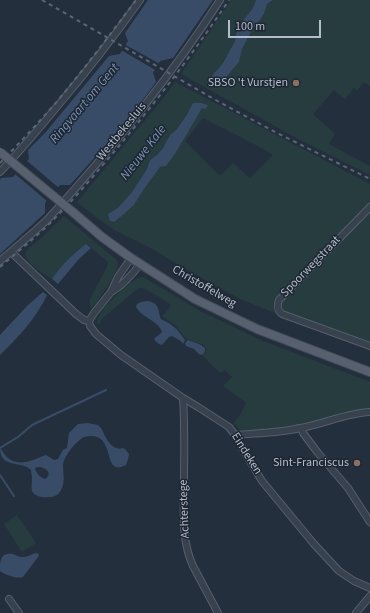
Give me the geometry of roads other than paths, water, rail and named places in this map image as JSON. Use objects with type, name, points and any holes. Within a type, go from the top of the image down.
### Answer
[{"type":"main road","name":"Christoffelweg","points":[[0,152],[102,237],[131,258],[195,299],[257,330],[370,372]]},
{"type":"street","points":[[0,172],[19,152],[77,83],[140,0]]},
{"type":"street","name":"Westbekesluis","points":[[0,261],[47,220],[110,148],[157,90],[220,0]]},
{"type":"street","name":"Spoorwegstraat","points":[[370,207],[279,300],[278,306],[282,314],[370,346]]},
{"type":"street","points":[[11,252],[76,314],[84,320],[89,321],[111,292],[118,277],[131,258]]},
{"type":"street","points":[[111,292],[123,284],[140,264]]},
{"type":"street","name":"Eindeken","points":[[89,321],[92,330],[108,344],[182,398],[229,427],[262,481],[329,561],[346,576],[370,588]]},
{"type":"street","name":"Achterstege","points":[[182,398],[184,427],[184,521],[186,545],[193,566],[218,613]]},
{"type":"street","points":[[235,435],[277,432],[302,428],[331,419],[370,412]]},
{"type":"street","points":[[302,428],[303,433],[348,488],[370,522]]},
{"type":"street","points":[[356,613],[370,596]]},
{"type":"street","points":[[9,599],[19,613]]},
{"type":"water","name":"Ringvaart om Gent","points":[[148,0],[213,0],[173,58],[160,61],[153,73],[156,82],[136,109],[70,185],[60,185],[45,203],[45,213],[0,254],[1,178],[13,177],[29,159],[28,150],[45,133],[109,56],[120,54],[128,41],[125,33]]},
{"type":"water","points":[[256,0],[273,0],[267,4],[264,14],[251,32],[242,49],[239,62],[216,87],[208,83],[223,63],[235,41],[236,34],[241,23],[253,8]]},
{"type":"water","points":[[193,103],[208,105],[206,109],[202,108],[175,154],[166,166],[160,167],[134,205],[114,222],[110,221],[108,214],[118,208],[132,192],[147,169],[150,160],[163,148],[170,135],[176,130],[186,116]]},
{"type":"water","points":[[86,244],[91,248],[78,260],[58,284],[52,279],[59,269]]},
{"type":"water","points":[[43,292],[47,295],[32,320],[0,355],[0,335],[27,306]]},
{"type":"water","points":[[148,301],[157,306],[161,319],[172,325],[180,333],[185,340],[183,344],[181,341],[172,336],[169,337],[162,345],[154,339],[162,332],[160,328],[142,314],[136,307],[137,304],[141,302]]},
{"type":"water","points":[[188,340],[204,347],[205,352],[202,355],[194,349],[186,346],[185,343]]},
{"type":"water","points":[[88,423],[99,426],[112,446],[120,449],[123,448],[129,454],[126,465],[119,467],[114,466],[104,443],[100,439],[93,436],[84,437],[74,446],[65,458],[63,466],[63,487],[59,493],[54,496],[41,497],[34,494],[32,491],[31,470],[22,465],[7,462],[1,455],[0,448],[7,457],[17,462],[27,462],[46,455],[54,460],[58,459],[63,450],[67,448],[69,433],[78,424]],"holes":[[[41,467],[46,469],[49,473],[48,477],[45,479],[38,475],[35,468]]]},
{"type":"water","points":[[35,553],[39,554],[38,557],[23,577],[11,576],[0,571],[3,556],[13,554],[24,557]]},
{"type":"waterway","points":[[0,448],[18,437],[32,425],[106,390]]},
{"type":"waterway","points":[[0,475],[14,496]]},
{"type":"railway","points":[[42,0],[221,103],[277,133],[370,179]]},
{"type":"railway","points":[[0,163],[64,93],[136,0]]},
{"type":"railway","points":[[0,267],[46,227],[101,167],[134,128],[176,74],[229,0]]},
{"type":"place","name":"SBSO 't Vurstjen","points":[[296,83]]},
{"type":"place","name":"Sint-Franciscus","points":[[357,463]]},
{"type":"water label","name":"Nieuwe Kale","points":[[144,153]]}]
